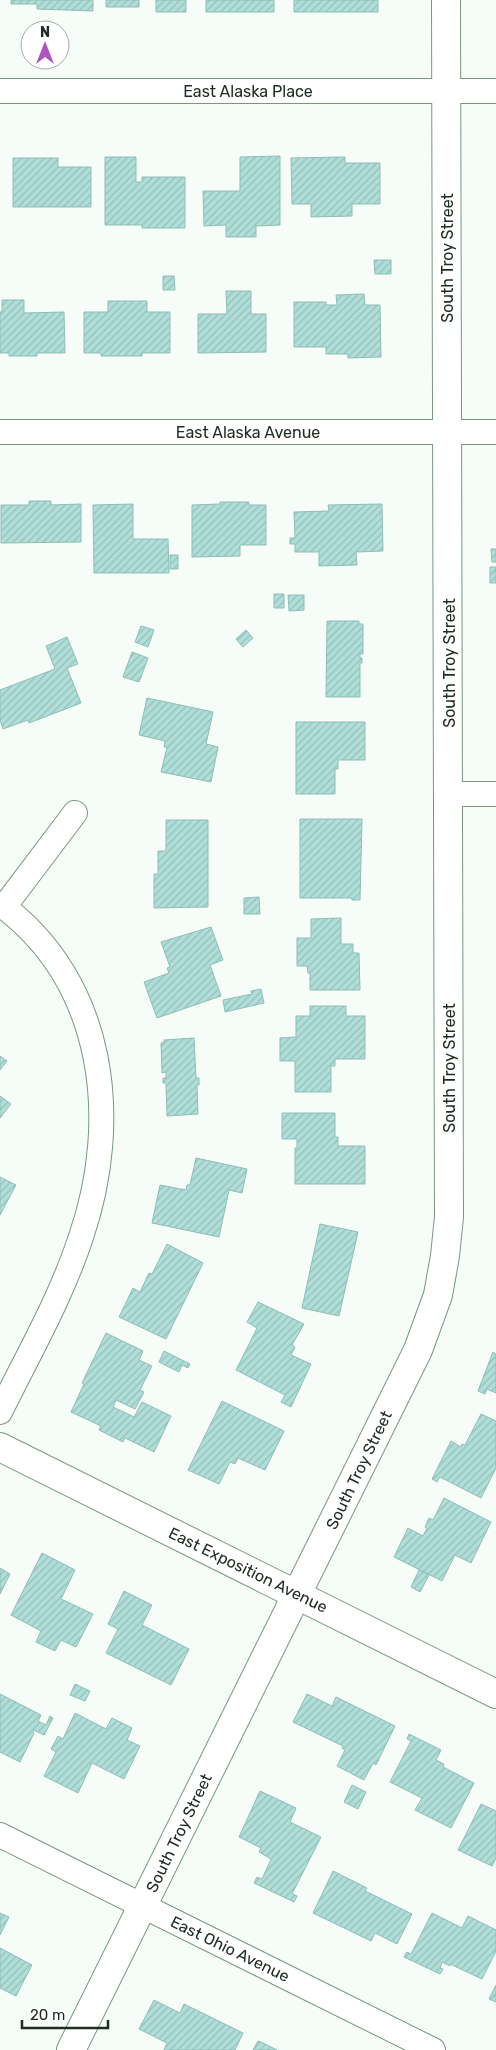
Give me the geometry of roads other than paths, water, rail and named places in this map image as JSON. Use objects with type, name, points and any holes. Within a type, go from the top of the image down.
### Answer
[{"type":"street","name":"South Troy Street","points":[[71,2050],[418,1350],[438,1295],[449,1217],[446,0]]},
{"type":"street","name":"East Alaska Place","points":[[0,91],[496,91]]},
{"type":"street","name":"East Alaska Avenue","points":[[0,432],[496,432]]},
{"type":"street","points":[[449,794],[496,794]]},
{"type":"street","points":[[0,1412],[66,1278],[82,1236],[93,1192],[100,1147],[101,1092],[93,1044],[85,1016],[68,980],[46,948],[19,919],[2,906],[75,813]]},
{"type":"street","name":"East Exposition Avenue","points":[[0,1447],[496,1694]]},
{"type":"street","name":"East Ohio Avenue","points":[[0,1835],[433,2050]]}]
